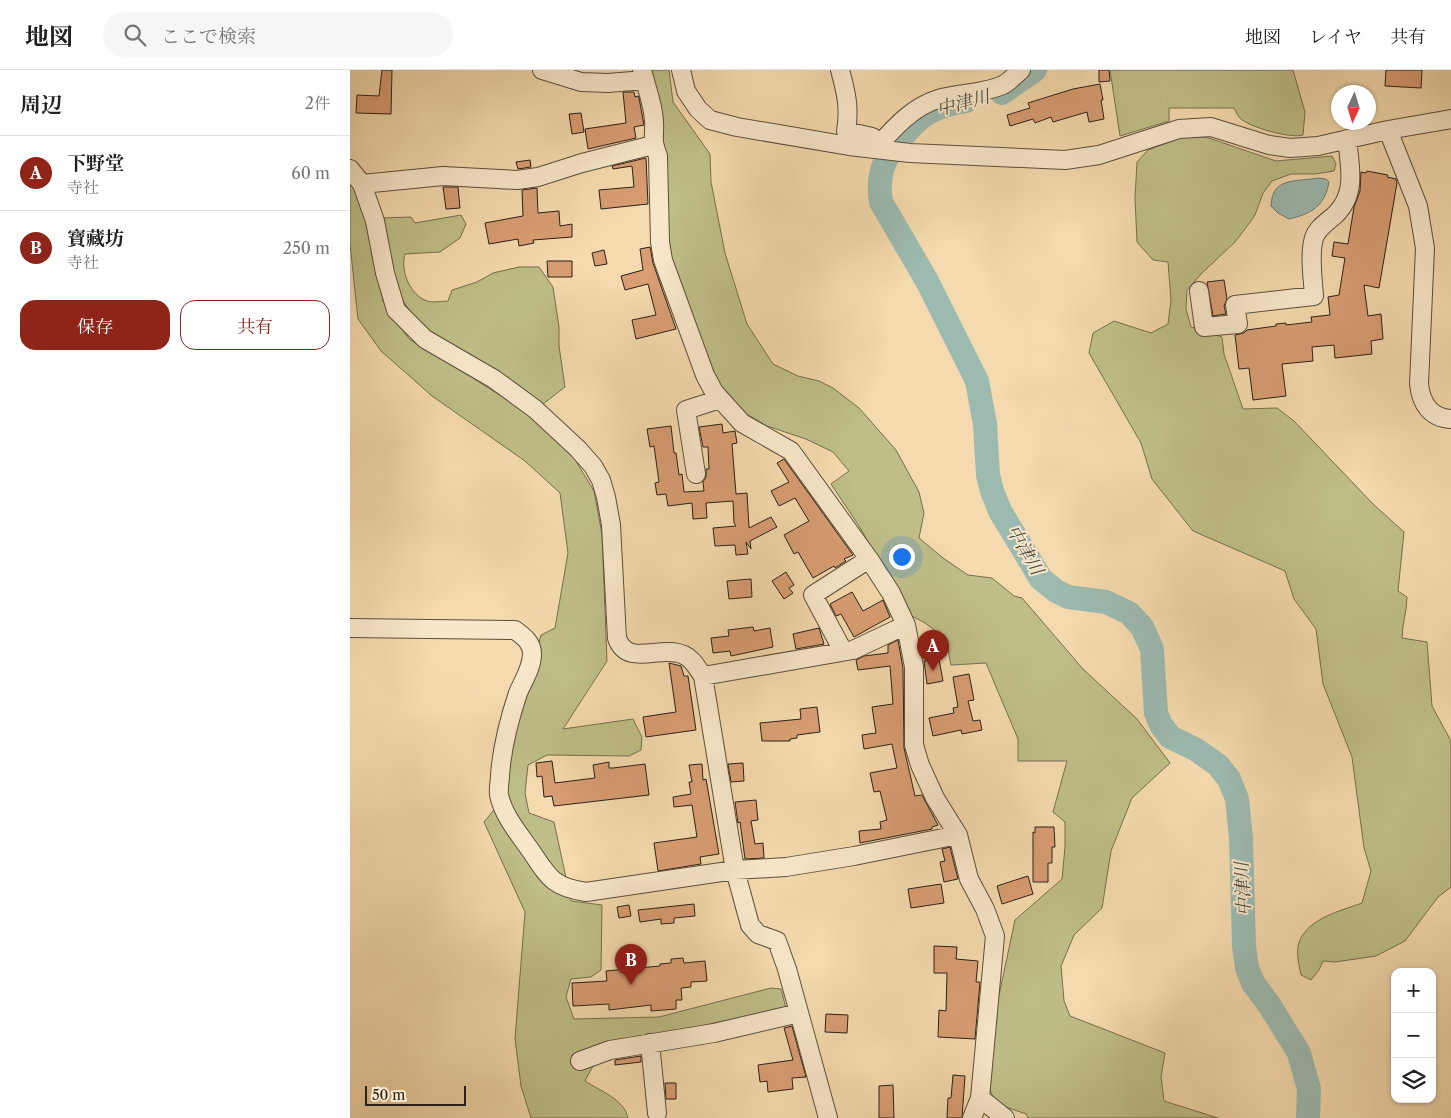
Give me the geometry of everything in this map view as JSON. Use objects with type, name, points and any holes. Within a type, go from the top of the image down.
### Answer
[{"type":"street","points":[[542,70],[581,82],[608,84],[643,75],[650,95],[654,121],[653,145],[658,156],[660,242],[664,260],[705,375],[720,398],[742,423],[791,451],[869,559],[891,593],[906,625],[914,667],[914,745],[920,765],[935,798],[958,835],[969,879],[986,909],[995,936],[980,1098],[972,1118]]},
{"type":"street","points":[[681,70],[686,91],[698,109],[710,120],[737,127],[879,150],[910,153],[1065,160],[1099,155],[1178,129],[1211,127],[1269,145],[1290,148],[1318,146],[1388,130],[1451,119]]},
{"type":"street","points":[[840,70],[849,114],[846,131],[872,137],[879,150]]},
{"type":"street","points":[[879,150],[900,122],[920,108],[938,100],[1004,84],[1021,70]]},
{"type":"street","points":[[1388,130],[1418,206],[1424,248],[1418,384],[1420,397],[1426,407],[1435,415],[1451,418]]},
{"type":"street","points":[[1198,291],[1204,327],[1238,324],[1235,305],[1314,296],[1312,264],[1314,239],[1318,230],[1337,214],[1348,198],[1351,177],[1347,139]]},
{"type":"street","points":[[362,184],[443,176],[517,180],[538,177],[582,163],[653,145]]},
{"type":"street","points":[[350,169],[362,184],[374,221],[385,273],[396,310],[425,340],[494,379],[535,409],[578,449],[593,466],[601,480],[611,525],[617,638],[620,647],[627,652],[636,654],[665,651],[677,653],[692,660],[703,676],[735,870],[750,925],[758,934],[777,941],[828,1118]]},
{"type":"street","points":[[696,474],[686,410],[720,398]]},
{"type":"street","points":[[843,651],[813,595],[869,559]]},
{"type":"street","points":[[703,676],[853,650],[906,625]]},
{"type":"street","points":[[350,628],[515,630],[527,639],[532,653],[529,668],[518,693],[505,738],[499,792],[503,806],[513,824],[546,873],[556,883],[568,889],[586,892],[735,870],[796,865],[854,856],[958,835]]},
{"type":"street","points":[[580,1061],[610,1050],[714,1033],[799,1013]]},
{"type":"street","points":[[650,1043],[657,1113]]},
{"type":"street","points":[[980,1098],[1005,1118]]},
{"type":"shaded area","points":[[651,70],[669,70],[673,102],[710,154],[711,182],[725,253],[747,324],[773,364],[798,376],[819,381],[833,388],[859,408],[896,450],[919,492],[924,513],[919,538],[968,575],[992,578],[1014,596],[1022,598],[1083,669],[1137,719],[1170,763],[1132,798],[1111,851],[1102,908],[1074,935],[1061,966],[1064,1001],[1070,1016],[1165,1053],[1161,1077],[1164,1101],[1218,1118],[1028,1118],[1026,1114],[997,1104],[987,1085],[995,1014],[1015,920],[1062,879],[1065,822],[1053,812],[1067,761],[1018,761],[1018,739],[986,663],[951,665],[946,639],[925,623],[910,615],[859,526],[831,484],[849,471],[833,452],[806,439],[767,426],[738,409],[715,380],[667,251],[665,157],[661,117]]},
{"type":"shaded area","points":[[1110,70],[1293,70],[1305,112],[1303,135],[1280,134],[1252,125],[1240,118],[1234,108],[1169,108],[1169,121],[1120,136]]},
{"type":"shaded area","points":[[1206,137],[1276,161],[1332,156],[1336,164],[1334,171],[1315,174],[1291,174],[1272,181],[1263,193],[1255,215],[1235,242],[1187,290],[1186,309],[1191,327],[1222,337],[1224,354],[1243,409],[1277,408],[1294,421],[1373,504],[1404,532],[1398,591],[1407,597],[1402,638],[1427,642],[1432,706],[1451,741],[1451,887],[1438,897],[1405,941],[1376,956],[1335,962],[1323,961],[1311,980],[1301,975],[1298,962],[1300,940],[1311,926],[1326,916],[1362,903],[1371,871],[1364,848],[1352,757],[1323,684],[1316,629],[1294,599],[1285,571],[1193,531],[1152,479],[1141,443],[1089,353],[1093,333],[1114,321],[1151,333],[1168,324],[1171,300],[1168,262],[1153,260],[1137,242],[1135,198],[1137,162],[1148,150],[1180,138]]},
{"type":"shaded area","points":[[350,182],[356,190],[369,225],[383,301],[409,339],[532,416],[574,458],[594,491],[602,534],[607,661],[563,729],[633,719],[642,737],[641,750],[629,756],[547,755],[528,765],[525,793],[529,813],[554,822],[571,901],[602,905],[601,970],[591,977],[571,979],[566,997],[574,1019],[659,1017],[771,988],[781,989],[786,1008],[611,1045],[594,1064],[585,1081],[617,1101],[626,1111],[628,1118],[531,1118],[521,1086],[515,1039],[525,912],[484,822],[506,795],[505,754],[526,690],[541,635],[555,628],[568,553],[560,493],[525,461],[432,396],[381,351],[358,319],[350,244]]},
{"type":"shaded area","points":[[461,215],[466,224],[460,238],[440,252],[405,254],[404,268],[408,282],[416,294],[427,301],[448,301],[452,290],[477,282],[493,273],[519,267],[539,267],[553,287],[565,387],[543,404],[508,378],[434,338],[417,322],[394,287],[381,218],[411,217],[415,223]]},
{"type":"water","points":[[1326,179],[1329,182],[1324,197],[1316,208],[1289,219],[1278,213],[1271,206],[1272,197],[1280,185],[1293,181]]},
{"type":"building","points":[[382,70],[392,70],[391,114],[356,113],[357,95],[379,96]]},
{"type":"building","points":[[1099,70],[1109,70],[1110,81],[1099,82]]},
{"type":"building","points":[[1386,70],[1422,70],[1421,88],[1385,86]]},
{"type":"building","points":[[1100,84],[1104,119],[1089,122],[1087,112],[1053,122],[1051,117],[1035,123],[1033,119],[1010,126],[1007,115],[1030,108],[1028,103],[1073,89]]},
{"type":"building","points":[[623,92],[634,92],[635,97],[638,96],[644,125],[634,127],[636,138],[588,149],[585,129],[626,123]]},
{"type":"building","points":[[581,113],[584,132],[572,134],[569,114]]},
{"type":"building","points":[[646,158],[648,204],[601,209],[599,190],[634,187],[632,166],[613,169],[612,166]]},
{"type":"building","points":[[530,160],[531,167],[518,169],[516,162]]},
{"type":"building","points":[[1367,171],[1388,175],[1387,177],[1396,179],[1397,183],[1379,288],[1364,285],[1368,316],[1381,314],[1383,339],[1371,341],[1372,354],[1335,358],[1334,345],[1312,347],[1313,361],[1282,364],[1286,396],[1253,400],[1249,368],[1239,369],[1235,335],[1244,333],[1247,330],[1276,326],[1276,324],[1286,323],[1286,325],[1312,322],[1311,317],[1330,315],[1328,297],[1339,295],[1345,258],[1332,256],[1334,242],[1348,244],[1354,207],[1360,191],[1361,172],[1366,173]]},
{"type":"building","points":[[443,187],[458,187],[460,208],[446,209]]},
{"type":"building","points":[[537,188],[538,213],[559,211],[560,226],[572,224],[572,237],[533,240],[534,243],[519,246],[518,239],[489,244],[485,223],[523,216],[522,190]]},
{"type":"building","points":[[650,247],[653,263],[676,329],[636,339],[632,320],[656,315],[648,284],[625,290],[621,276],[643,270],[640,249]]},
{"type":"building","points":[[604,250],[607,264],[595,266],[592,253]]},
{"type":"building","points":[[547,261],[572,261],[572,277],[548,277]]},
{"type":"building","points":[[1224,280],[1227,299],[1224,306],[1226,314],[1213,316],[1207,282]]},
{"type":"building","points":[[722,424],[723,433],[735,431],[737,443],[732,444],[736,494],[747,493],[749,528],[771,517],[777,527],[750,541],[751,549],[746,542],[748,554],[736,555],[735,545],[715,546],[713,528],[736,526],[734,523],[733,501],[706,503],[707,518],[693,519],[692,503],[668,506],[666,494],[657,495],[655,483],[659,482],[654,446],[650,447],[647,429],[671,426],[674,453],[676,453],[679,475],[682,474],[684,492],[704,491],[703,482],[706,477],[706,469],[709,469],[708,447],[703,447],[699,427]]},
{"type":"building","points":[[784,459],[853,555],[844,559],[846,561],[835,568],[834,566],[813,578],[798,552],[794,554],[784,535],[809,521],[795,498],[779,506],[771,491],[789,482],[777,463]]},
{"type":"building","points":[[786,572],[794,585],[789,588],[793,593],[784,599],[772,581]]},
{"type":"building","points":[[751,579],[752,597],[729,599],[727,581]]},
{"type":"building","points":[[852,592],[863,611],[883,600],[890,617],[854,637],[841,614],[836,616],[830,604]]},
{"type":"building","points":[[753,627],[754,631],[770,628],[773,647],[731,656],[730,651],[713,653],[711,638],[729,636],[728,630]]},
{"type":"building","points":[[819,628],[824,644],[796,649],[793,634]]},
{"type":"building","points":[[898,640],[903,668],[904,748],[915,796],[922,795],[938,825],[932,827],[932,829],[860,843],[859,831],[881,829],[880,822],[887,820],[880,791],[874,792],[870,773],[897,768],[892,744],[864,749],[862,735],[876,733],[872,707],[893,704],[890,666],[858,670],[856,660],[864,656],[888,653],[888,645]]},
{"type":"building","points":[[939,659],[943,681],[927,684],[924,661]]},
{"type":"building","points":[[669,663],[681,666],[684,676],[688,676],[696,730],[646,737],[643,717],[676,712]]},
{"type":"building","points":[[969,674],[974,700],[968,701],[973,721],[980,720],[982,730],[962,734],[961,730],[933,736],[929,718],[954,713],[953,708],[958,707],[953,677]]},
{"type":"building","points":[[817,707],[820,732],[797,735],[797,738],[790,739],[790,741],[762,741],[760,723],[801,719],[800,709]]},
{"type":"building","points":[[552,761],[555,783],[595,778],[593,765],[609,762],[609,768],[613,768],[645,764],[649,795],[554,806],[552,796],[544,797],[542,776],[537,777],[536,763]]},
{"type":"building","points":[[743,763],[744,781],[731,782],[728,764]]},
{"type":"building","points":[[702,764],[703,780],[706,779],[719,854],[700,857],[701,864],[658,871],[654,843],[697,837],[692,805],[674,807],[673,797],[691,794],[689,782],[692,782],[689,765]]},
{"type":"building","points":[[756,800],[758,820],[751,821],[755,844],[763,843],[764,858],[745,859],[735,802]]},
{"type":"building","points":[[1035,827],[1054,827],[1055,847],[1052,847],[1052,863],[1048,863],[1048,882],[1033,882],[1033,832],[1035,833]]},
{"type":"building","points":[[950,847],[958,879],[944,882],[940,862],[945,861],[942,849]]},
{"type":"building","points":[[1028,876],[1033,894],[1002,904],[997,886]]},
{"type":"building","points":[[941,884],[944,903],[911,908],[908,889]]},
{"type":"building","points":[[694,904],[695,916],[674,918],[674,923],[661,924],[661,919],[640,922],[638,910]]},
{"type":"building","points":[[629,905],[631,916],[619,918],[617,907]]},
{"type":"building","points":[[934,946],[957,947],[956,959],[978,961],[976,982],[980,982],[975,1039],[938,1037],[939,1010],[946,1011],[947,973],[934,973]]},
{"type":"building","points":[[683,958],[684,963],[705,961],[707,981],[691,982],[691,987],[681,988],[682,1000],[676,1000],[676,1009],[651,1011],[651,1005],[609,1010],[609,1004],[573,1006],[572,983],[607,981],[606,971],[660,966],[660,964],[671,963],[671,959]]},
{"type":"building","points":[[826,1014],[848,1015],[847,1033],[825,1032]]},
{"type":"building","points":[[792,1026],[806,1077],[792,1078],[793,1089],[768,1092],[767,1081],[760,1082],[758,1065],[793,1060],[784,1028]]},
{"type":"building","points":[[641,1056],[641,1062],[615,1065],[615,1060]]},
{"type":"building","points":[[953,1075],[965,1076],[962,1118],[947,1118],[948,1098],[951,1098]]},
{"type":"building","points":[[665,1083],[676,1083],[676,1099],[666,1099]]},
{"type":"building","points":[[893,1085],[894,1118],[879,1118],[879,1086]]},
{"type":"waterway","name":"中津川","points":[[1002,93],[1035,70]]},
{"type":"waterway","name":"中津川","points":[[966,101],[930,112],[902,136],[883,167],[880,185],[881,202],[927,281],[977,381],[985,424],[988,475],[992,491],[1000,511],[1041,579],[1056,591],[1068,597],[1106,602],[1129,613],[1142,627],[1152,649],[1156,713],[1161,725],[1170,737],[1195,749],[1218,765],[1229,779],[1237,799],[1241,838],[1244,946],[1247,968],[1253,983],[1270,1006],[1299,1053],[1309,1089],[1308,1118]]},
{"type":"place","name":"下野堂","points":[[933,671]]},
{"type":"place","name":"寶藏坊","points":[[631,985]]}]
